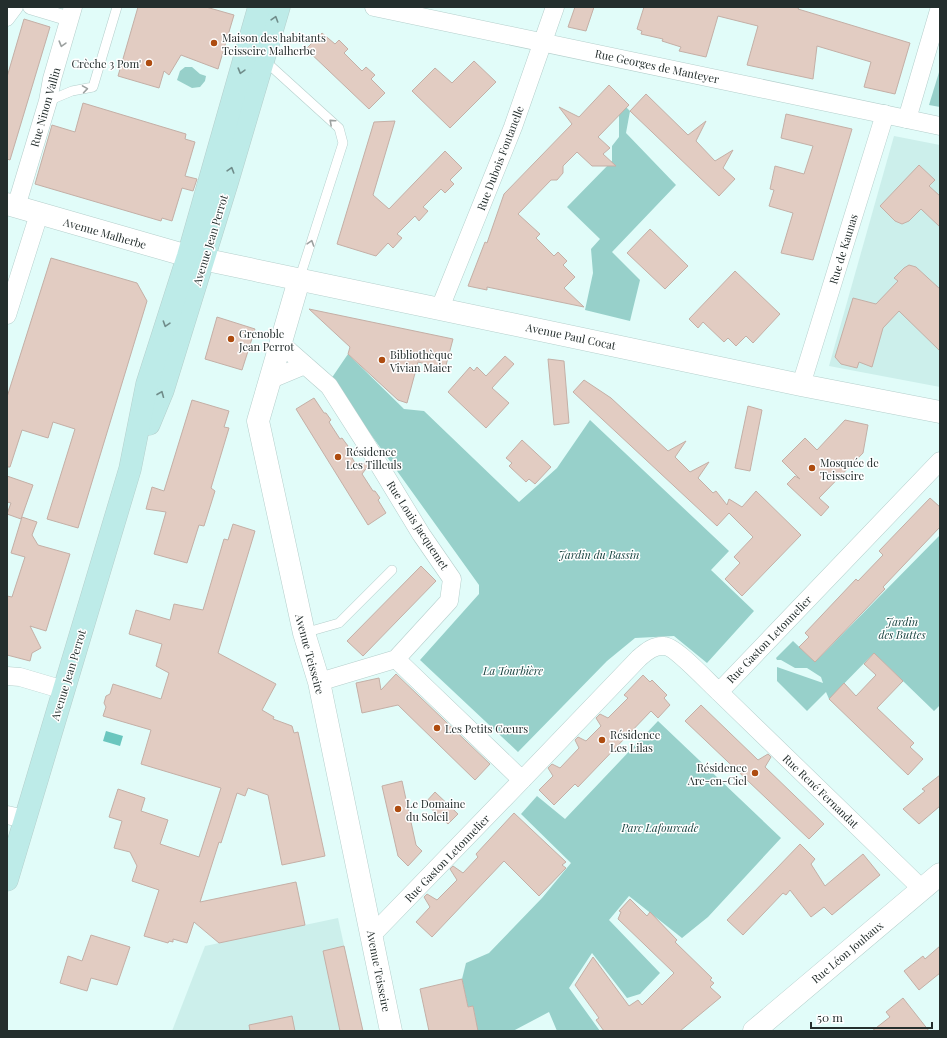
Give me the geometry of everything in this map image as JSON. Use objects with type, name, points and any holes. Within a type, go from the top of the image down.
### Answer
[{"type":"main road","name":"Avenue Jean Perrot","points":[[7,880],[16,817],[64,690],[130,469],[163,390],[259,7]]},
{"type":"main road","name":"Avenue Jean Perrot","points":[[196,257],[264,60],[279,7]]},
{"type":"street","points":[[7,20],[16,7]]},
{"type":"street","points":[[30,7],[71,13]]},
{"type":"street","name":"Rue Georges de Manteyer","points":[[374,7],[940,126]]},
{"type":"street","name":"Rue Dubois Fontanelle","points":[[440,308],[513,127],[555,7]]},
{"type":"street","points":[[907,119],[940,7]]},
{"type":"street","name":"Rue Ninon Vallin","points":[[11,206],[48,101],[52,79],[71,13]]},
{"type":"street","name":"Rue de Kaunas","points":[[801,385],[886,114]]},
{"type":"street","name":"Avenue Malherbe","points":[[11,206],[196,257]]},
{"type":"street","points":[[7,315],[39,214]]},
{"type":"street","name":"Avenue Paul Cocat","points":[[196,257],[801,385],[940,412]]},
{"type":"street","name":"Avenue Teisseire","points":[[299,280],[268,380],[258,421],[304,633],[319,682],[391,1031]]},
{"type":"street","name":"Rue Louis Jacquemet","points":[[280,343],[329,386],[421,534],[452,579],[449,601],[396,659]]},
{"type":"street","points":[[268,380],[305,365]]},
{"type":"street","name":"Rue Gaston Letonnelier","points":[[372,936],[638,658],[652,648],[664,646],[676,651],[719,692],[940,461]]},
{"type":"street","points":[[319,682],[396,659],[522,780]]},
{"type":"street","points":[[7,676],[20,677],[64,690]]},
{"type":"street","name":"Rue René Fernandat","points":[[719,692],[922,889]]},
{"type":"street","name":"Rue Léon Jouhaux","points":[[754,1031],[940,874]]},
{"type":"lane","points":[[48,101],[72,91],[93,88],[117,7]]},
{"type":"lane","points":[[264,60],[339,128],[343,143],[299,280]]},
{"type":"lane","points":[[304,633],[339,624],[392,570]]},
{"type":"shaded area","points":[[894,136],[940,145],[940,387],[829,366]]},
{"type":"shaded area","points":[[106,731],[123,736],[120,746],[103,741]]},
{"type":"shaded area","points":[[338,918],[363,1031],[172,1031],[205,946]]},
{"type":"green space","points":[[185,67],[192,67],[200,74],[206,76],[205,81],[200,87],[192,88],[177,80],[180,71]]},
{"type":"green space","points":[[940,69],[940,107],[929,105]]},
{"type":"green space","points":[[623,104],[630,111],[626,133],[676,185],[612,252],[640,280],[630,321],[585,310],[593,273],[591,249],[600,239],[567,207],[612,161],[612,146],[619,137],[619,108]]},
{"type":"green space","name":"Jardin du Bassin","points":[[348,354],[404,409],[424,411],[519,502],[557,468],[590,420],[729,551],[711,570],[754,611],[707,663],[674,636],[635,638],[607,661],[518,752],[420,660],[479,594],[479,585],[331,379]]},
{"type":"green space","name":"Jardin des Buttes","points":[[940,535],[940,705],[934,711],[874,653],[829,699],[826,692],[807,711],[777,681],[777,667],[823,683],[821,677],[807,668],[795,668],[781,660],[777,660],[776,658],[793,641],[815,662]]},
{"type":"green space","name":"Parc Lafourcade","points":[[658,721],[781,838],[708,917],[682,938],[629,896],[609,920],[660,973],[640,994],[627,998],[592,953],[569,988],[600,1031],[557,1031],[549,1012],[513,1031],[468,1031],[476,1021],[473,1006],[468,1007],[462,979],[466,963],[489,953],[542,898],[571,863],[521,814],[537,796],[565,819]]},
{"type":"building","points":[[138,7],[206,7],[234,15],[218,69],[181,55],[169,75],[164,71],[159,88],[118,76]]},
{"type":"building","points":[[575,7],[594,7],[586,31],[568,27]]},
{"type":"building","points":[[644,7],[799,7],[798,9],[910,43],[895,94],[864,87],[871,62],[817,46],[813,79],[747,65],[758,26],[718,16],[706,57],[679,51],[681,47],[662,41],[663,39],[641,34],[642,31],[637,29]]},
{"type":"building","points":[[24,19],[50,27],[10,160],[7,159],[7,77]]},
{"type":"building","points":[[322,33],[335,44],[339,40],[348,49],[344,53],[362,71],[366,67],[375,75],[371,79],[385,93],[369,109],[306,49]]},
{"type":"building","points":[[474,61],[496,82],[450,128],[412,91],[435,68],[452,83]]},
{"type":"building","points":[[609,85],[629,105],[598,137],[610,148],[603,154],[616,166],[592,166],[577,152],[563,166],[563,173],[557,180],[551,180],[518,214],[540,234],[536,238],[554,256],[558,252],[567,261],[563,265],[575,277],[564,288],[584,307],[487,287],[487,290],[468,286],[485,242],[487,243],[504,194],[572,124],[559,107],[579,117]]},
{"type":"building","points":[[646,94],[688,135],[706,121],[696,141],[715,161],[733,150],[723,168],[735,179],[719,196],[630,111]]},
{"type":"building","points":[[83,103],[186,134],[185,139],[195,142],[185,176],[197,179],[193,191],[182,188],[172,221],[162,218],[161,221],[35,184],[52,125],[75,132]]},
{"type":"building","points":[[786,114],[852,129],[813,260],[781,253],[793,213],[769,206],[774,190],[770,189],[775,166],[804,174],[813,146],[781,138]]},
{"type":"building","points":[[395,121],[373,195],[389,209],[445,151],[462,168],[450,180],[454,184],[445,193],[441,189],[423,207],[428,211],[419,221],[415,216],[397,234],[402,238],[393,248],[388,243],[376,256],[337,244],[374,122]]},
{"type":"building","points":[[919,165],[935,180],[929,186],[940,196],[940,227],[921,209],[909,221],[902,224],[895,221],[880,206]]},
{"type":"building","points":[[650,229],[688,266],[665,289],[627,253]]},
{"type":"building","points":[[51,258],[137,283],[147,301],[78,528],[47,519],[75,429],[53,422],[48,438],[22,430],[10,467],[7,467],[7,397]]},
{"type":"building","points":[[909,265],[916,267],[940,289],[940,351],[899,311],[883,328],[872,367],[859,362],[857,368],[841,364],[835,357],[853,298],[876,304],[898,281],[894,278]]},
{"type":"building","points":[[735,271],[780,314],[753,343],[746,336],[736,346],[728,338],[724,342],[703,322],[698,328],[689,319]]},
{"type":"building","name":"Bibliothèque Vivian Maier","points":[[309,309],[453,339],[445,369],[418,362],[407,403],[398,400],[348,354],[350,347]]},
{"type":"building","name":"Grenoble Jean Perrot","points":[[217,317],[255,329],[242,370],[205,359]]},
{"type":"building","points":[[505,356],[514,364],[492,388],[509,403],[486,428],[448,392],[470,367],[474,371],[477,367],[486,376]]},
{"type":"building","points":[[548,359],[564,361],[569,423],[554,425]]},
{"type":"building","points":[[584,380],[611,398],[668,451],[686,441],[675,457],[690,472],[709,462],[698,478],[713,493],[716,491],[727,505],[729,499],[742,507],[756,491],[801,535],[742,596],[725,579],[740,563],[734,557],[753,537],[729,513],[717,526],[573,392]]},
{"type":"building","name":"Résidence Les Tilleuls","points":[[314,398],[324,413],[326,413],[331,420],[329,422],[340,439],[342,438],[348,446],[346,448],[357,466],[365,463],[368,466],[362,474],[373,491],[375,491],[380,498],[378,500],[386,513],[368,525],[296,409]]},
{"type":"building","points":[[192,400],[229,411],[224,427],[229,428],[211,488],[215,491],[204,526],[199,525],[187,563],[154,554],[166,512],[146,509],[152,487],[164,491]]},
{"type":"building","points":[[748,406],[762,410],[750,471],[735,468]]},
{"type":"building","points":[[845,420],[868,425],[863,453],[819,498],[829,507],[821,516],[787,484],[795,476],[800,479],[782,461],[805,438],[817,450]]},
{"type":"building","points":[[522,440],[551,467],[535,484],[529,479],[526,482],[509,466],[512,463],[506,458]]},
{"type":"building","points":[[7,476],[33,485],[21,519],[7,514],[11,503],[7,502]]},
{"type":"building","points":[[930,498],[940,507],[940,527],[883,587],[885,589],[815,662],[799,647],[809,637],[805,633],[856,579],[858,581],[883,555],[879,551]]},
{"type":"building","points":[[22,517],[37,522],[32,535],[38,545],[70,554],[46,631],[30,626],[41,648],[32,653],[30,661],[7,655],[7,596],[12,597],[25,557],[11,553]]},
{"type":"building","points":[[233,524],[255,531],[218,653],[276,684],[262,710],[274,717],[273,719],[292,726],[294,733],[298,732],[325,856],[282,865],[268,795],[248,788],[245,796],[237,793],[221,843],[219,842],[200,902],[296,882],[305,925],[219,943],[194,922],[187,943],[173,939],[173,942],[169,941],[168,943],[144,936],[159,890],[132,881],[137,866],[130,852],[114,848],[122,821],[109,817],[118,789],[145,798],[141,811],[168,820],[160,844],[199,857],[221,788],[141,764],[151,730],[103,716],[106,707],[104,703],[106,696],[110,694],[113,684],[161,699],[169,673],[156,666],[162,644],[129,634],[136,610],[170,620],[174,604],[203,610],[224,539],[228,540]]},
{"type":"building","points":[[421,566],[436,581],[363,656],[347,641]]},
{"type":"building","points":[[874,653],[903,681],[877,708],[914,743],[910,747],[923,759],[908,775],[829,699],[844,683],[856,696],[876,675],[864,664]]},
{"type":"building","name":"Les Petits Cœurs","points":[[396,674],[490,764],[475,780],[398,705],[362,713],[356,683],[379,678],[381,690]]},
{"type":"building","name":"Résidence Les Lilas","points":[[643,675],[650,682],[652,680],[667,695],[664,698],[670,705],[658,718],[651,711],[578,787],[575,784],[554,805],[539,790],[553,776],[548,768],[552,764],[560,768],[579,748],[575,740],[578,737],[586,741],[601,726],[596,718],[600,714],[608,718],[628,698],[624,695]]},
{"type":"building","name":"Résidence Arc-en-Ciel","points":[[701,705],[758,760],[768,754],[771,757],[765,767],[824,824],[809,839],[685,721]]},
{"type":"building","points":[[940,775],[940,806],[919,824],[903,809],[925,791],[922,789]]},
{"type":"building","name":"Le Domaine du Soleil","points":[[402,781],[416,845],[422,851],[408,866],[398,856],[382,786]]},
{"type":"building","points":[[435,792],[458,814],[448,824],[425,803]]},
{"type":"building","points":[[514,813],[566,862],[562,865],[566,868],[539,896],[504,861],[432,937],[416,922],[430,907],[424,897],[427,894],[437,900],[457,880],[450,869],[453,866],[463,873],[478,857],[476,854]]},
{"type":"building","points":[[800,844],[815,859],[811,864],[825,886],[863,854],[880,875],[832,915],[824,907],[811,917],[790,890],[786,895],[783,893],[743,935],[727,920]]},
{"type":"building","points":[[630,899],[647,916],[650,912],[677,940],[675,942],[712,978],[710,980],[714,983],[710,987],[721,997],[680,1031],[604,1031],[596,1020],[599,1018],[575,985],[593,957],[629,1006],[638,1000],[642,1005],[674,973],[618,919],[621,912],[619,911]]},
{"type":"building","points":[[91,935],[130,947],[117,985],[91,978],[87,991],[60,983],[68,956],[82,961]]},
{"type":"building","points":[[344,946],[363,1031],[340,1031],[323,951]]},
{"type":"building","points":[[940,946],[940,973],[919,990],[904,971],[923,956],[925,959]]},
{"type":"building","points":[[462,979],[468,1007],[473,1006],[478,1031],[429,1031],[420,989]]},
{"type":"building","points":[[903,998],[929,1031],[872,1031],[890,1017],[886,1012]]},
{"type":"building","points":[[292,1016],[295,1031],[250,1031],[249,1025]]},
{"type":"place","name":"Maison des habitants Teisseire Malherbe","points":[[214,43]]},
{"type":"place","name":"Crèche 3 Pom'","points":[[149,63]]},
{"type":"place","name":"Grenoble Jean Perrot","points":[[231,339]]},
{"type":"place","name":"Bibliothèque Vivian Maier","points":[[382,360]]},
{"type":"place","name":"Résidence Les Tilleuls","points":[[338,457]]},
{"type":"place","name":"Mosquée de Teisseire","points":[[812,468]]},
{"type":"place","name":"Les Petits Cœurs","points":[[437,728]]},
{"type":"place","name":"Résidence Les Lilas","points":[[602,740]]},
{"type":"place","name":"Résidence Arc-en-Ciel","points":[[755,773]]},
{"type":"place","name":"Le Domaine du Soleil","points":[[398,809]]},
{"type":"park label","name":"La Tourbière","points":[[513,670]]}]
